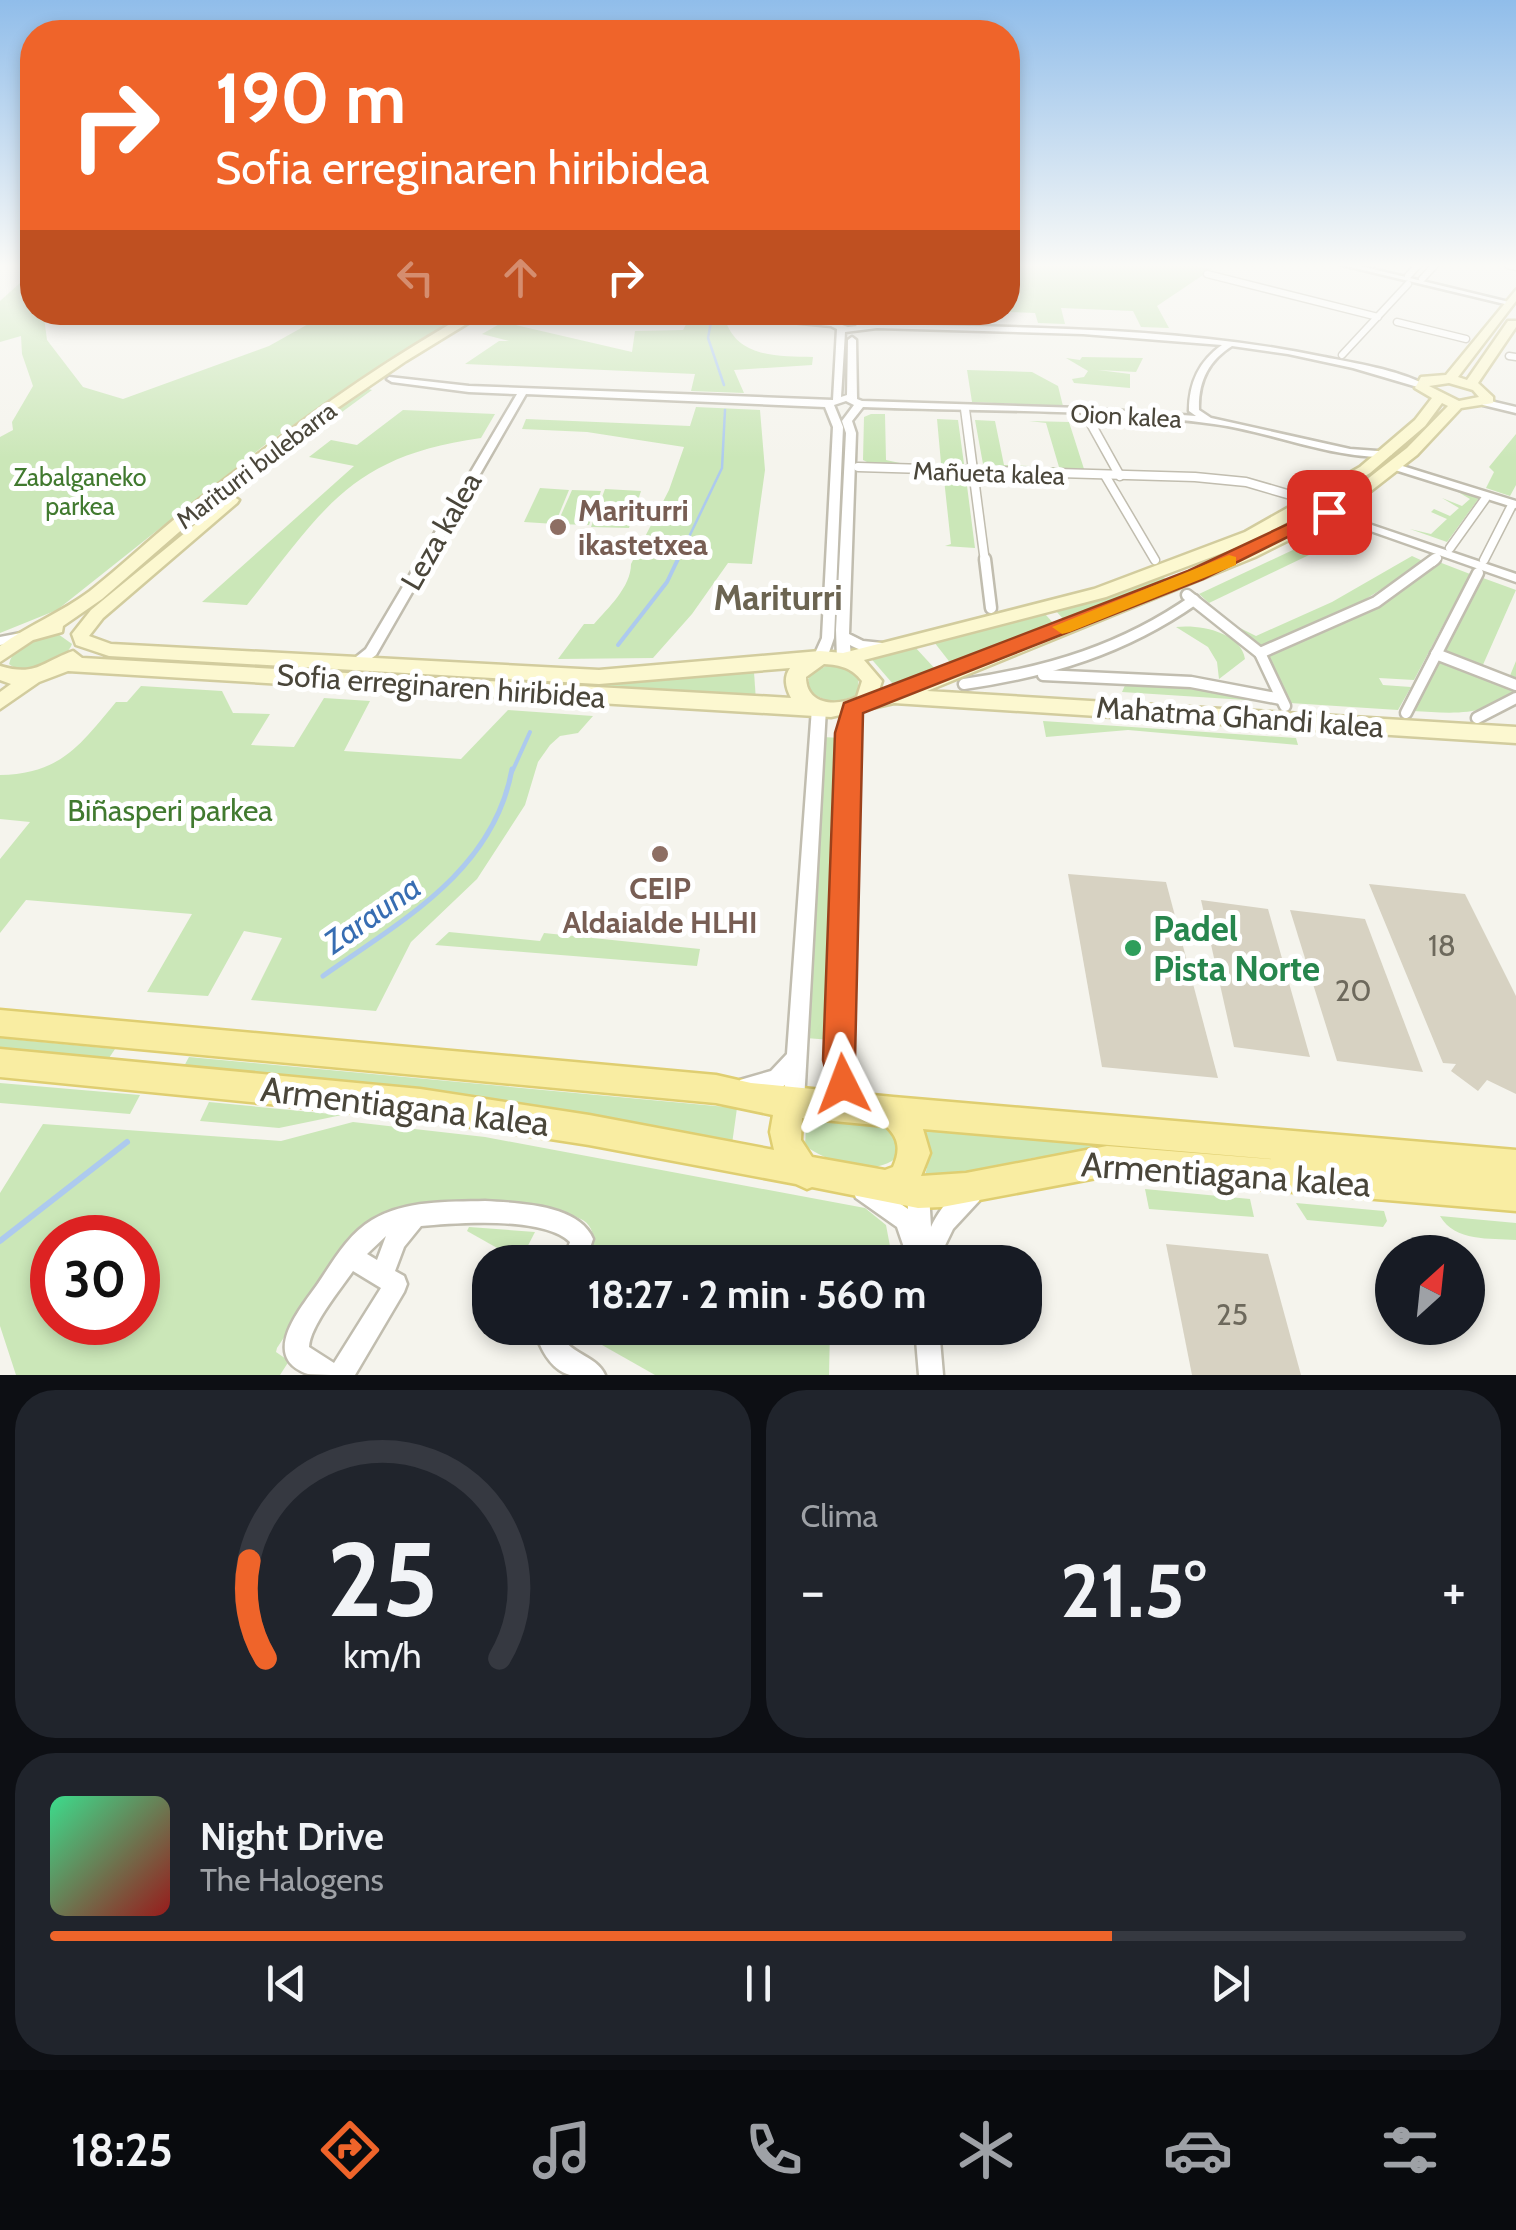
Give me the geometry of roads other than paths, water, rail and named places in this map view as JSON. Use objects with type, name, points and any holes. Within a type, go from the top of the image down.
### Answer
[{"type":"main road","name":"Mariturri bulebarra","points":[[0,656],[68,616],[179,523],[321,415],[453,329]]},
{"type":"main road","name":"Mariturri bulebarra","points":[[66,664],[97,614],[212,515],[392,378],[471,329]]},
{"type":"main road","points":[[1450,379],[1488,329]]},
{"type":"main road","points":[[1470,384],[1508,329]]},
{"type":"main road","points":[[1423,382],[1450,379],[1470,384],[1487,400]]},
{"type":"main road","points":[[1423,382],[1438,399],[1456,404],[1487,400]]},
{"type":"main road","points":[[1438,399],[1391,460],[1282,520],[1151,576],[1048,609],[844,659],[817,659],[796,674],[794,683],[805,701],[817,708],[856,707],[1264,546],[1329,512],[1391,460],[1456,404]]},
{"type":"main road","name":"Sofia erreginaren hiribidea","points":[[34,633],[65,628],[102,649],[598,677],[817,659]]},
{"type":"main road","points":[[844,659],[862,668],[872,681],[898,692]]},
{"type":"main road","points":[[0,702],[34,677],[66,664]]},
{"type":"main road","name":"Sofia erreginaren hiribidea","points":[[66,664],[817,708]]},
{"type":"main road","points":[[0,673],[10,678],[34,677]]},
{"type":"main road","points":[[856,707],[870,694],[872,681]]},
{"type":"main road","name":"Mahatma Ghandi kalea","points":[[925,681],[964,691]]},
{"type":"main road","name":"Mahatma Ghandi kalea","points":[[898,692],[964,691],[1516,734]]},
{"type":"main road","name":"Armentiagana kalea","points":[[0,1023],[716,1089],[750,1098],[893,1112],[1516,1165]]},
{"type":"main road","name":"Armentiagana kalea","points":[[0,1062],[420,1104],[589,1130],[806,1174],[918,1192],[976,1187],[1063,1164],[1107,1161],[1516,1195]]},
{"type":"main road","points":[[794,1102],[783,1133],[789,1155],[806,1174]]},
{"type":"main road","points":[[866,1184],[904,1179],[915,1154],[907,1125],[893,1112]]},
{"type":"street","points":[[817,659],[828,638],[838,427],[833,404],[838,329]]},
{"type":"street","points":[[844,659],[851,432],[847,422],[854,405],[857,329]]},
{"type":"street","points":[[985,329],[1232,343],[1423,382]]},
{"type":"street","points":[[1036,329],[1207,336],[1307,351],[1423,382]]},
{"type":"street","points":[[1342,355],[1366,329]]},
{"type":"street","points":[[1427,329],[1466,339]]},
{"type":"street","points":[[1209,420],[1194,411],[1196,384],[1207,362],[1232,343]]},
{"type":"street","points":[[392,378],[438,387],[833,404]]},
{"type":"street","name":"Leza kalea","points":[[354,665],[371,652],[523,391]]},
{"type":"street","points":[[1487,400],[1516,409]]},
{"type":"street","name":"Oion kalea","points":[[833,404],[1209,420],[1280,432],[1391,460]]},
{"type":"street","points":[[965,409],[991,608]]},
{"type":"street","points":[[1090,422],[1120,476]]},
{"type":"street","points":[[1391,460],[1515,502],[1484,560]]},
{"type":"street","name":"Mañueta kalea","points":[[858,467],[1219,478],[1294,496]]},
{"type":"street","points":[[1106,476],[1155,560]]},
{"type":"street","points":[[1450,548],[1484,499]]},
{"type":"street","points":[[1366,526],[1516,578]]},
{"type":"street","points":[[1260,653],[1332,624],[1406,582],[1438,558]]},
{"type":"street","points":[[1406,714],[1478,572]]},
{"type":"street","points":[[964,691],[1037,675],[1129,642],[1191,598],[1260,653],[1283,703],[1164,680],[1037,675]]},
{"type":"street","points":[[0,642],[34,633]]},
{"type":"street","points":[[843,636],[860,645],[882,647]]},
{"type":"street","points":[[1436,654],[1516,686]]},
{"type":"street","points":[[1477,718],[1510,705],[1516,698]]},
{"type":"street","points":[[850,1106],[839,1060],[847,733],[856,707]]},
{"type":"street","points":[[794,1102],[817,708]]},
{"type":"street","points":[[716,1089],[776,1080],[796,1059]]},
{"type":"street","points":[[915,1154],[921,1245]]},
{"type":"street","points":[[866,1184],[905,1220],[915,1245]]},
{"type":"street","points":[[931,1245],[944,1221],[976,1187]]},
{"type":"street","points":[[383,1274],[395,1240],[416,1214]]},
{"type":"street","points":[[331,1375],[298,1354],[298,1331],[350,1257],[379,1227],[416,1214],[525,1215],[564,1222],[578,1230],[580,1245]]},
{"type":"street","points":[[341,1375],[396,1284],[350,1257]]},
{"type":"street","points":[[552,1345],[560,1356],[593,1375]]},
{"type":"street","points":[[928,1345],[931,1375]]},
{"type":"waterway","name":"Zarauna","points":[[710,329],[708,338],[724,385]]},
{"type":"waterway","name":"Zarauna","points":[[677,562],[722,468],[725,410]]},
{"type":"waterway","name":"Zarauna","points":[[618,645],[667,582],[678,559]]},
{"type":"waterway","name":"Zarauna","points":[[512,772],[530,732]]},
{"type":"waterway","name":"Zarauna","points":[[323,976],[412,913],[465,865],[486,837],[502,805],[512,769]]},
{"type":"waterway","name":"Zarauna","points":[[0,1241],[127,1142]]},
{"type":"place","name":"Mariturri ikastetxea","points":[[558,527]]},
{"type":"place","name":"CEIP Aldaialde HLHI","points":[[660,854]]},
{"type":"place","name":"Padel Pista Norte","points":[[1133,948]]},
{"type":"district","name":"Mariturri","points":[[778,597]]},
{"type":"park label","name":"Zabalganeko parkea","points":[[80,492]]},
{"type":"park label","name":"Biñasperi parkea","points":[[170,810]]}]
